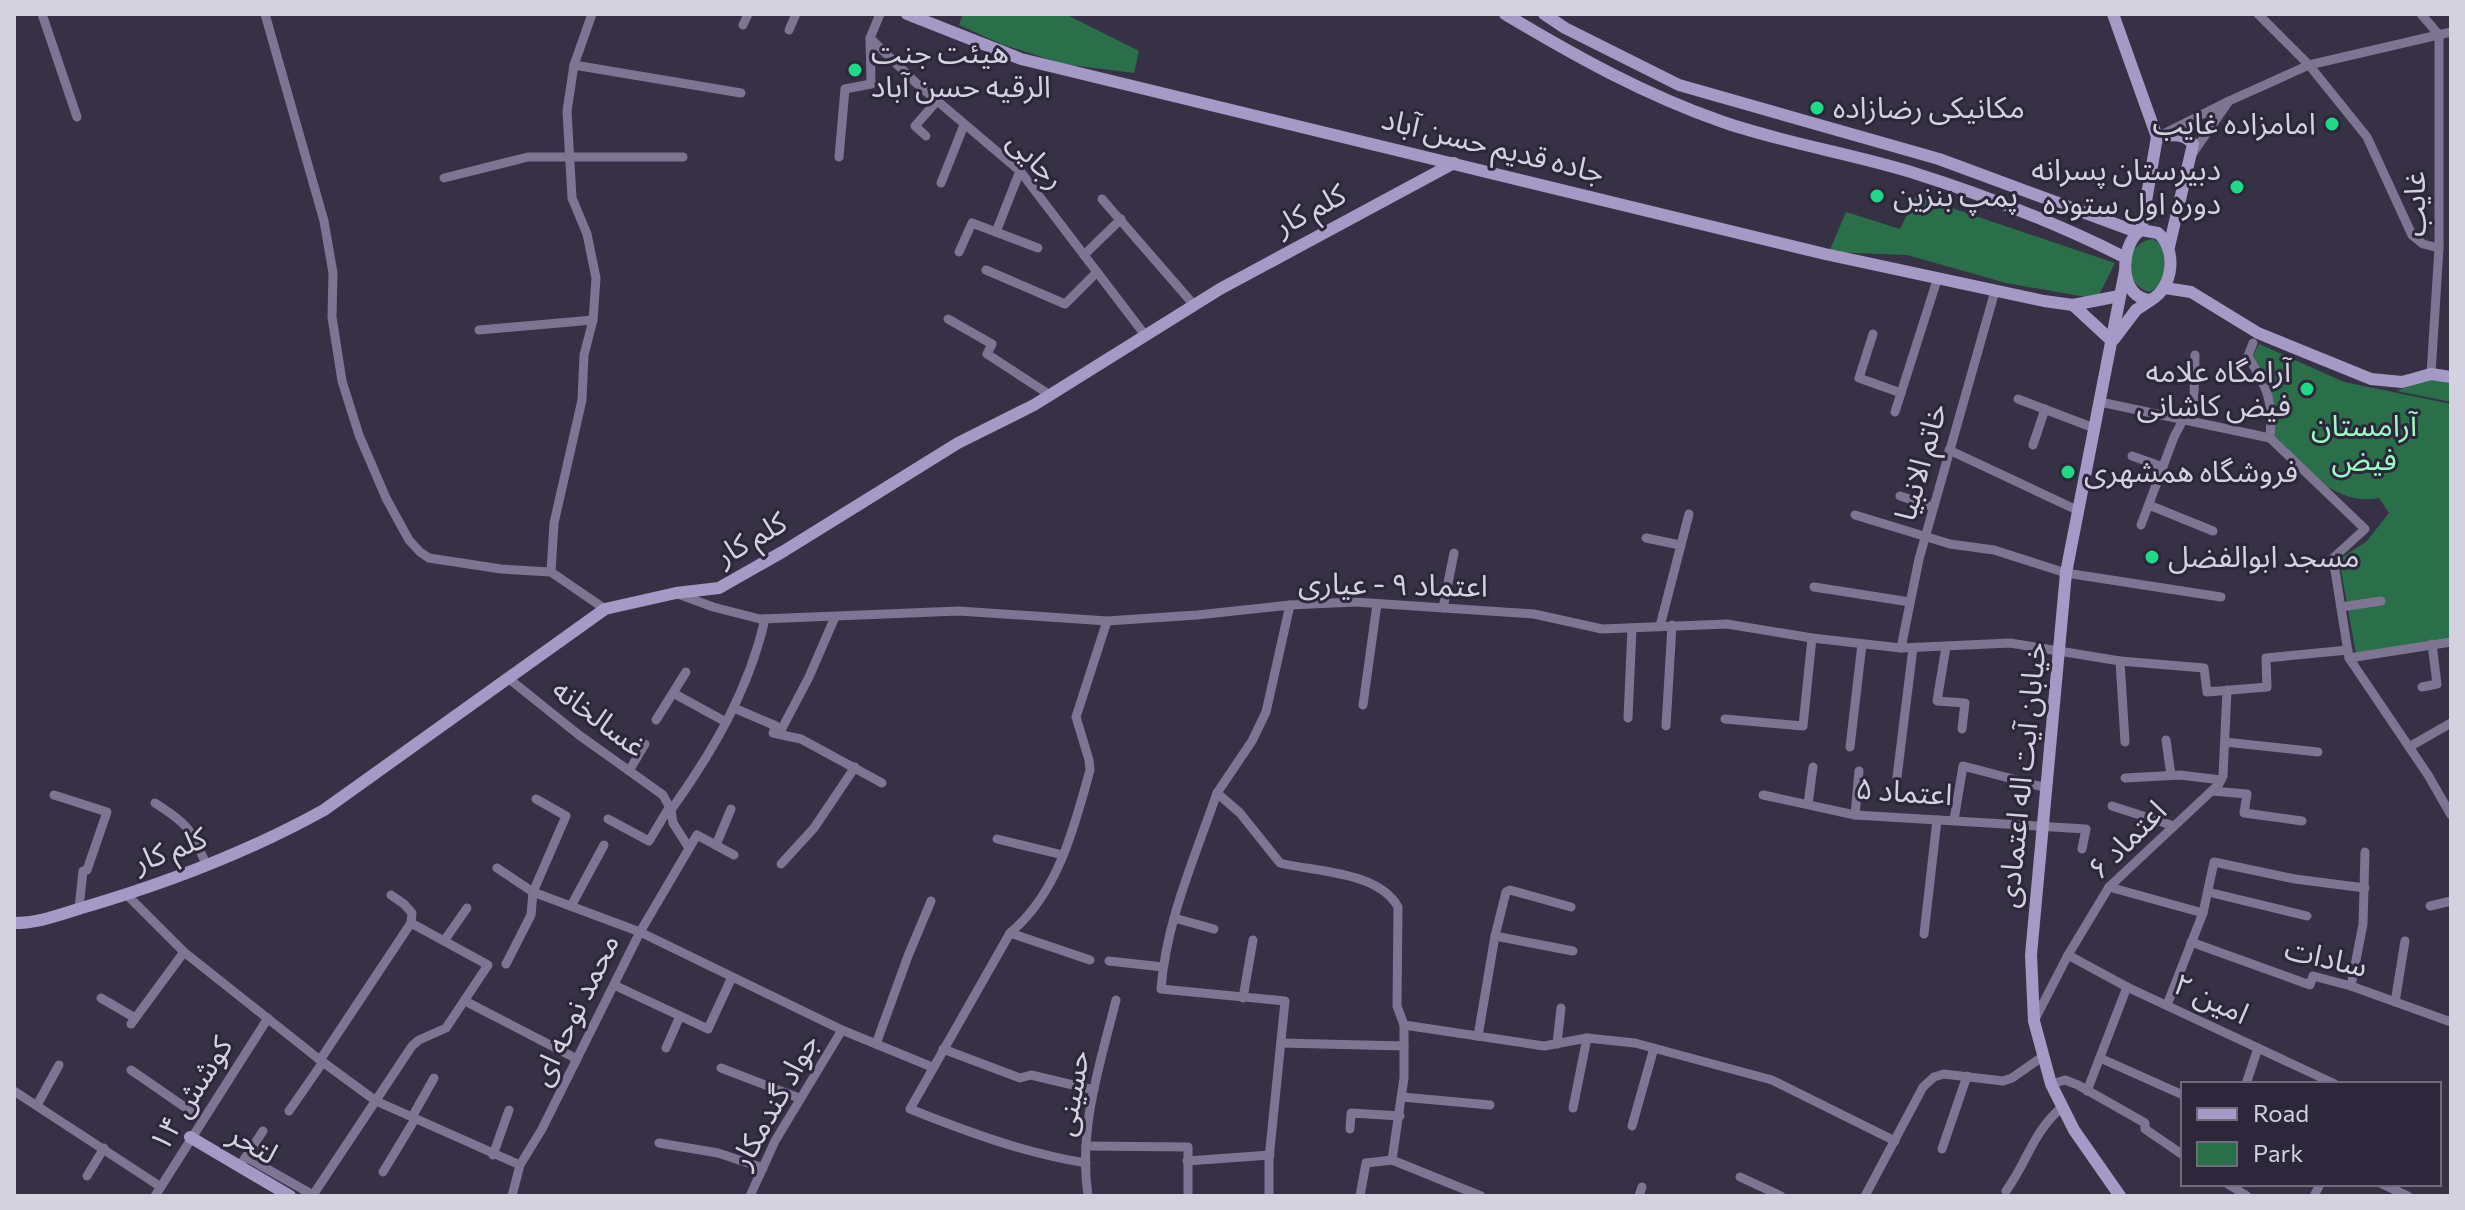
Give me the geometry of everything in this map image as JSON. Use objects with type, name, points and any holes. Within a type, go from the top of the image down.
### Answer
[{"type":"street","points":[[42,14],[77,117]]},
{"type":"street","points":[[265,14],[324,221],[333,273],[332,317],[342,381],[359,435],[386,498],[409,540],[429,558],[501,569],[551,572],[605,609]]},
{"type":"street","points":[[551,572],[554,523],[582,400],[584,355],[593,320],[596,278],[587,234],[572,198],[567,111],[574,65],[592,14]]},
{"type":"street","points":[[743,25],[748,14]]},
{"type":"street","points":[[789,30],[796,14]]},
{"type":"street","points":[[839,157],[845,89],[871,84],[870,38],[880,14]]},
{"type":"street","name":"جاده قدیم حسن آباد","points":[[907,14],[1021,59],[1937,280],[2073,305],[2119,296]]},
{"type":"street","points":[[1505,14],[1627,84],[1672,104],[1726,123],[1925,177],[2067,228],[2125,264],[2135,294],[2151,300]]},
{"type":"street","points":[[1544,14],[1565,28],[1679,85],[1939,159],[2139,231],[2158,233],[2169,247]]},
{"type":"street","points":[[2113,14],[2157,137],[2139,231],[2125,264]]},
{"type":"street","points":[[2258,14],[2309,65],[2367,137],[2412,235],[2423,244],[2439,248]]},
{"type":"street","points":[[2421,14],[2439,35]]},
{"type":"street","points":[[2157,137],[2309,65],[2451,32]]},
{"type":"street","name":"غایب","points":[[2431,374],[2439,248],[2439,35]]},
{"type":"street","name":"رجایی","points":[[870,38],[964,125],[1020,171],[1145,335]]},
{"type":"street","points":[[574,65],[741,93]]},
{"type":"street","points":[[926,136],[915,126],[937,101]]},
{"type":"street","points":[[2193,153],[2229,101]]},
{"type":"street","points":[[941,183],[964,125]]},
{"type":"street","points":[[2073,305],[2112,341],[2136,310],[2165,288],[2170,272],[2169,247],[2193,144],[2186,136],[2157,137]]},
{"type":"street","points":[[444,178],[528,157],[683,157]]},
{"type":"street","name":"کلم کار","points":[[14,923],[52,918],[127,895],[261,842],[324,810],[605,609],[676,593],[719,588],[958,443],[1050,395],[1194,305],[1295,247],[1454,163]]},
{"type":"street","points":[[996,232],[1020,171]]},
{"type":"street","points":[[1102,199],[1194,305]]},
{"type":"street","points":[[1084,255],[1121,219]]},
{"type":"street","points":[[959,252],[972,223],[1038,248]]},
{"type":"street","name":"خیابان آیت اله اعتمادی","points":[[2120,1196],[2074,1130],[2051,1084],[2034,1021],[2031,955],[2066,573],[2125,264]]},
{"type":"street","points":[[986,270],[1065,304],[1096,273]]},
{"type":"street","points":[[1895,412],[1937,280]]},
{"type":"street","points":[[2165,288],[2191,292],[2258,333],[2371,379],[2402,382],[2431,374],[2451,377]]},
{"type":"street","name":"خاتم الانبیا","points":[[1901,648],[1925,536],[1995,291]]},
{"type":"street","points":[[948,319],[992,344],[987,354],[1050,395]]},
{"type":"street","points":[[479,330],[593,320]]},
{"type":"street","points":[[1873,334],[1859,378],[1901,393]]},
{"type":"street","points":[[2253,343],[2248,356],[2271,401],[2270,438]]},
{"type":"street","points":[[2141,525],[2194,399],[2195,355]]},
{"type":"street","points":[[2018,399],[2094,428]]},
{"type":"street","points":[[2100,402],[2270,438],[2365,529],[2333,558],[2348,654],[2451,815]]},
{"type":"street","points":[[2033,445],[2045,409]]},
{"type":"street","points":[[1949,450],[2077,510]]},
{"type":"street","points":[[2132,456],[2163,467]]},
{"type":"street","points":[[1900,496],[1933,507]]},
{"type":"street","points":[[2149,505],[2213,531]]},
{"type":"street","points":[[1660,626],[1689,514]]},
{"type":"street","points":[[1855,515],[1950,544],[1994,550],[2066,573],[2221,597]]},
{"type":"street","points":[[1646,538],[1680,545]]},
{"type":"street","points":[[1443,608],[1454,553]]},
{"type":"street","points":[[1814,587],[1910,602]]},
{"type":"street","name":"اعتماد ۹ - عیاری","points":[[676,593],[713,607],[765,619],[959,611],[1107,621],[1355,602],[1534,614],[1602,629],[1727,624],[1901,648],[2010,643],[2120,661],[2204,668],[2207,692],[2227,690]]},
{"type":"street","points":[[2341,607],[2381,601]]},
{"type":"street","points":[[1363,705],[1377,604]]},
{"type":"street","points":[[1269,1196],[1285,1001],[1161,989],[1174,918],[1217,793],[1252,741],[1266,712],[1290,605]]},
{"type":"street","points":[[779,734],[809,677],[835,617]]},
{"type":"street","points":[[608,819],[649,841],[734,708],[748,681],[765,619]]},
{"type":"street","points":[[1086,1163],[1044,1156],[986,1139],[910,1109],[1010,933],[1026,920],[1058,872],[1090,770],[1076,717],[1107,621]]},
{"type":"street","points":[[1666,726],[1672,625]]},
{"type":"street","points":[[1628,718],[1632,628]]},
{"type":"street","points":[[1725,719],[1803,726],[1812,638]]},
{"type":"street","points":[[2125,778],[2171,775],[2221,780],[2227,690],[2267,687],[2266,658],[2348,654],[2451,642]]},
{"type":"street","points":[[1850,747],[1862,644]]},
{"type":"street","points":[[2422,687],[2437,684],[2432,644]]},
{"type":"street","points":[[1946,647],[1937,701],[1965,703],[1962,729]]},
{"type":"street","points":[[1897,777],[1913,648]]},
{"type":"street","points":[[2120,661],[2125,742]]},
{"type":"street","points":[[656,720],[686,672]]},
{"type":"street","name":"غسالخانه","points":[[508,678],[579,735],[663,795],[670,808]]},
{"type":"street","points":[[673,693],[726,722]]},
{"type":"street","points":[[734,708],[776,726],[773,733],[801,739],[882,783]]},
{"type":"street","points":[[2409,747],[2451,723]]},
{"type":"street","points":[[2166,740],[2171,775]]},
{"type":"street","points":[[2225,742],[2318,752]]},
{"type":"street","points":[[629,771],[645,744]]},
{"type":"street","points":[[1954,820],[1963,766],[2047,788]]},
{"type":"street","points":[[781,864],[814,828],[855,767]]},
{"type":"street","points":[[1808,804],[1813,767]]},
{"type":"street","points":[[1855,815],[1859,771]]},
{"type":"street","name":"اعتماد ۶","points":[[2034,1021],[2068,955],[2109,887],[2221,780]]},
{"type":"street","points":[[2212,791],[2247,794],[2244,813],[2302,821]]},
{"type":"street","points":[[1217,793],[1240,813],[1280,863],[1341,872],[1385,892],[1398,907],[1397,1006],[1404,1025],[1404,1046],[1402,1097],[1392,1160]]},
{"type":"street","points":[[54,795],[107,812],[87,870],[83,871],[79,908]]},
{"type":"street","name":"اعتماد ۵","points":[[1763,795],[1855,815],[2086,829],[2082,849]]},
{"type":"street","points":[[506,964],[531,915],[533,892],[566,816],[536,799]]},
{"type":"street","points":[[155,803],[183,821],[192,831],[206,864]]},
{"type":"street","points":[[2112,806],[2174,826]]},
{"type":"street","points":[[670,808],[673,823],[689,848],[697,835],[734,855]]},
{"type":"street","points":[[716,845],[731,809]]},
{"type":"street","points":[[1924,934],[1937,820]]},
{"type":"street","points":[[997,839],[1063,855]]},
{"type":"street","points":[[571,906],[604,845]]},
{"type":"street","name":"محمد نوحه ای","points":[[512,1196],[520,1165],[542,1129],[640,932],[689,848]]},
{"type":"street","points":[[2351,986],[2363,924],[2365,852]]},
{"type":"street","points":[[2167,1005],[2203,913],[2214,862],[2295,879],[2365,888]]},
{"type":"street","points":[[497,868],[533,892],[640,932],[842,1030],[932,1067]]},
{"type":"street","points":[[2109,887],[2203,913]]},
{"type":"street","points":[[1478,1036],[1495,936],[1508,890],[1571,907]]},
{"type":"street","points":[[2208,892],[2307,916]]},
{"type":"street","points":[[127,895],[184,952],[376,1101],[520,1165]]},
{"type":"street","points":[[289,1111],[411,923],[412,913],[391,895]]},
{"type":"street","points":[[876,1044],[931,901]]},
{"type":"street","points":[[2430,906],[2451,901]]},
{"type":"street","points":[[444,941],[467,908]]},
{"type":"street","points":[[1174,918],[1214,929]]},
{"type":"street","points":[[263,1131],[243,1162],[313,1195],[412,1046],[446,1028],[488,965],[411,923]]},
{"type":"street","points":[[1010,933],[1090,960]]},
{"type":"street","points":[[1495,936],[1573,951]]},
{"type":"street","points":[[1243,998],[1253,940]]},
{"type":"street","points":[[2395,1002],[2405,941]]},
{"type":"street","name":"سادات","points":[[2191,942],[2310,985],[2313,976],[2351,986],[2451,1022]]},
{"type":"street","points":[[101,998],[133,1021],[184,952]]},
{"type":"street","name":"امین ۲","points":[[2068,955],[2127,987],[2331,1082]]},
{"type":"street","points":[[1109,961],[1163,967]]},
{"type":"street","points":[[614,985],[708,1029],[732,977]]},
{"type":"street","points":[[2087,1091],[2127,987]]},
{"type":"street","name":"حسینی","points":[[1088,1196],[1086,1146],[1089,1109],[1116,1000]]},
{"type":"street","points":[[465,1001],[577,1059]]},
{"type":"street","points":[[1557,1044],[1561,1008]]},
{"type":"street","points":[[666,1048],[680,1016]]},
{"type":"street","name":"کوشش ۱۴","points":[[155,1196],[268,1018]]},
{"type":"street","points":[[1404,1025],[1544,1046],[1587,1038],[1635,1043],[1772,1080],[1895,1141]]},
{"type":"street","name":"جواد گندمکار","points":[[750,1196],[799,1098],[842,1030]]},
{"type":"street","points":[[1573,1108],[1587,1038]]},
{"type":"street","points":[[1281,1043],[1404,1046]]},
{"type":"street","points":[[1632,1126],[1654,1048]]},
{"type":"street","points":[[2247,1082],[2258,1048]]},
{"type":"street","points":[[943,1049],[1020,1078],[1031,1075],[1094,1090]]},
{"type":"street","points":[[1865,1196],[1923,1087],[1934,1077],[1944,1074],[2003,1081],[2042,1057]]},
{"type":"street","points":[[2100,1058],[2181,1094]]},
{"type":"street","points":[[37,1105],[59,1065]]},
{"type":"street","points":[[721,1068],[799,1098]]},
{"type":"street","points":[[131,1070],[202,1119]]},
{"type":"street","points":[[1942,1149],[1967,1076]]},
{"type":"street","points":[[383,1172],[434,1078]]},
{"type":"street","points":[[2051,1084],[2065,1080],[2136,1117],[2145,1123],[2145,1129],[2181,1154]]},
{"type":"street","points":[[14,1091],[161,1187]]},
{"type":"street","points":[[1402,1097],[1490,1105]]},
{"type":"street","points":[[2006,1191],[2018,1175],[2036,1135],[2062,1107]]},
{"type":"street","points":[[493,1155],[509,1110]]},
{"type":"street","points":[[1350,1129],[1351,1113],[1400,1116]]},
{"type":"street","name":"لتحر","points":[[190,1137],[243,1162],[290,1196]]},
{"type":"street","points":[[659,1143],[718,1153],[763,1168]]},
{"type":"street","points":[[1086,1146],[1188,1147],[1188,1196]]},
{"type":"street","points":[[87,1176],[104,1148]]},
{"type":"street","points":[[1187,1161],[1270,1155]]},
{"type":"street","points":[[1360,1196],[1366,1163],[1392,1160],[1481,1196]]},
{"type":"street","points":[[1740,1177],[1781,1196]]},
{"type":"street","points":[[2386,1186],[2408,1196]]},
{"type":"green space","points":[[963,14],[1065,14],[1139,51],[1134,73],[1063,64],[1001,44],[959,25]]},
{"type":"green space","points":[[1916,196],[2115,263],[2097,299],[2006,283],[1907,255],[1829,252],[1846,212],[1900,229]]},
{"type":"green space","points":[[2153,239],[2162,245],[2164,272],[2160,283],[2149,292],[2134,281],[2130,264],[2136,247]]},
{"type":"green space","name":"آرامستان فیض","points":[[2259,344],[2344,382],[2451,404],[2451,639],[2356,654],[2339,559],[2366,542],[2389,513],[2379,498],[2363,499],[2333,490],[2307,471],[2273,437],[2272,394],[2253,356]]},
{"type":"green space","points":[[2430,377],[2451,380],[2451,402],[2397,391]]},
{"type":"place","name":"هیئت جنت الرقیه حسن آباد","points":[[855,70]]},
{"type":"place","name":"مکانیکی رضازاده","points":[[1817,108]]},
{"type":"place","name":"امامزاده غایب","points":[[2332,124]]},
{"type":"place","name":"دبیرستان پسرانه دوره اول ستوده","points":[[2237,187]]},
{"type":"place","name":"پمپ بنزین","points":[[1877,196]]},
{"type":"place","name":"آرامگاه علامه فیض کاشانی","points":[[2307,389]]},
{"type":"place","name":"فروشگاه همشهری","points":[[2068,472]]},
{"type":"place","name":"مسجد ابوالفضل","points":[[2152,557]]}]
